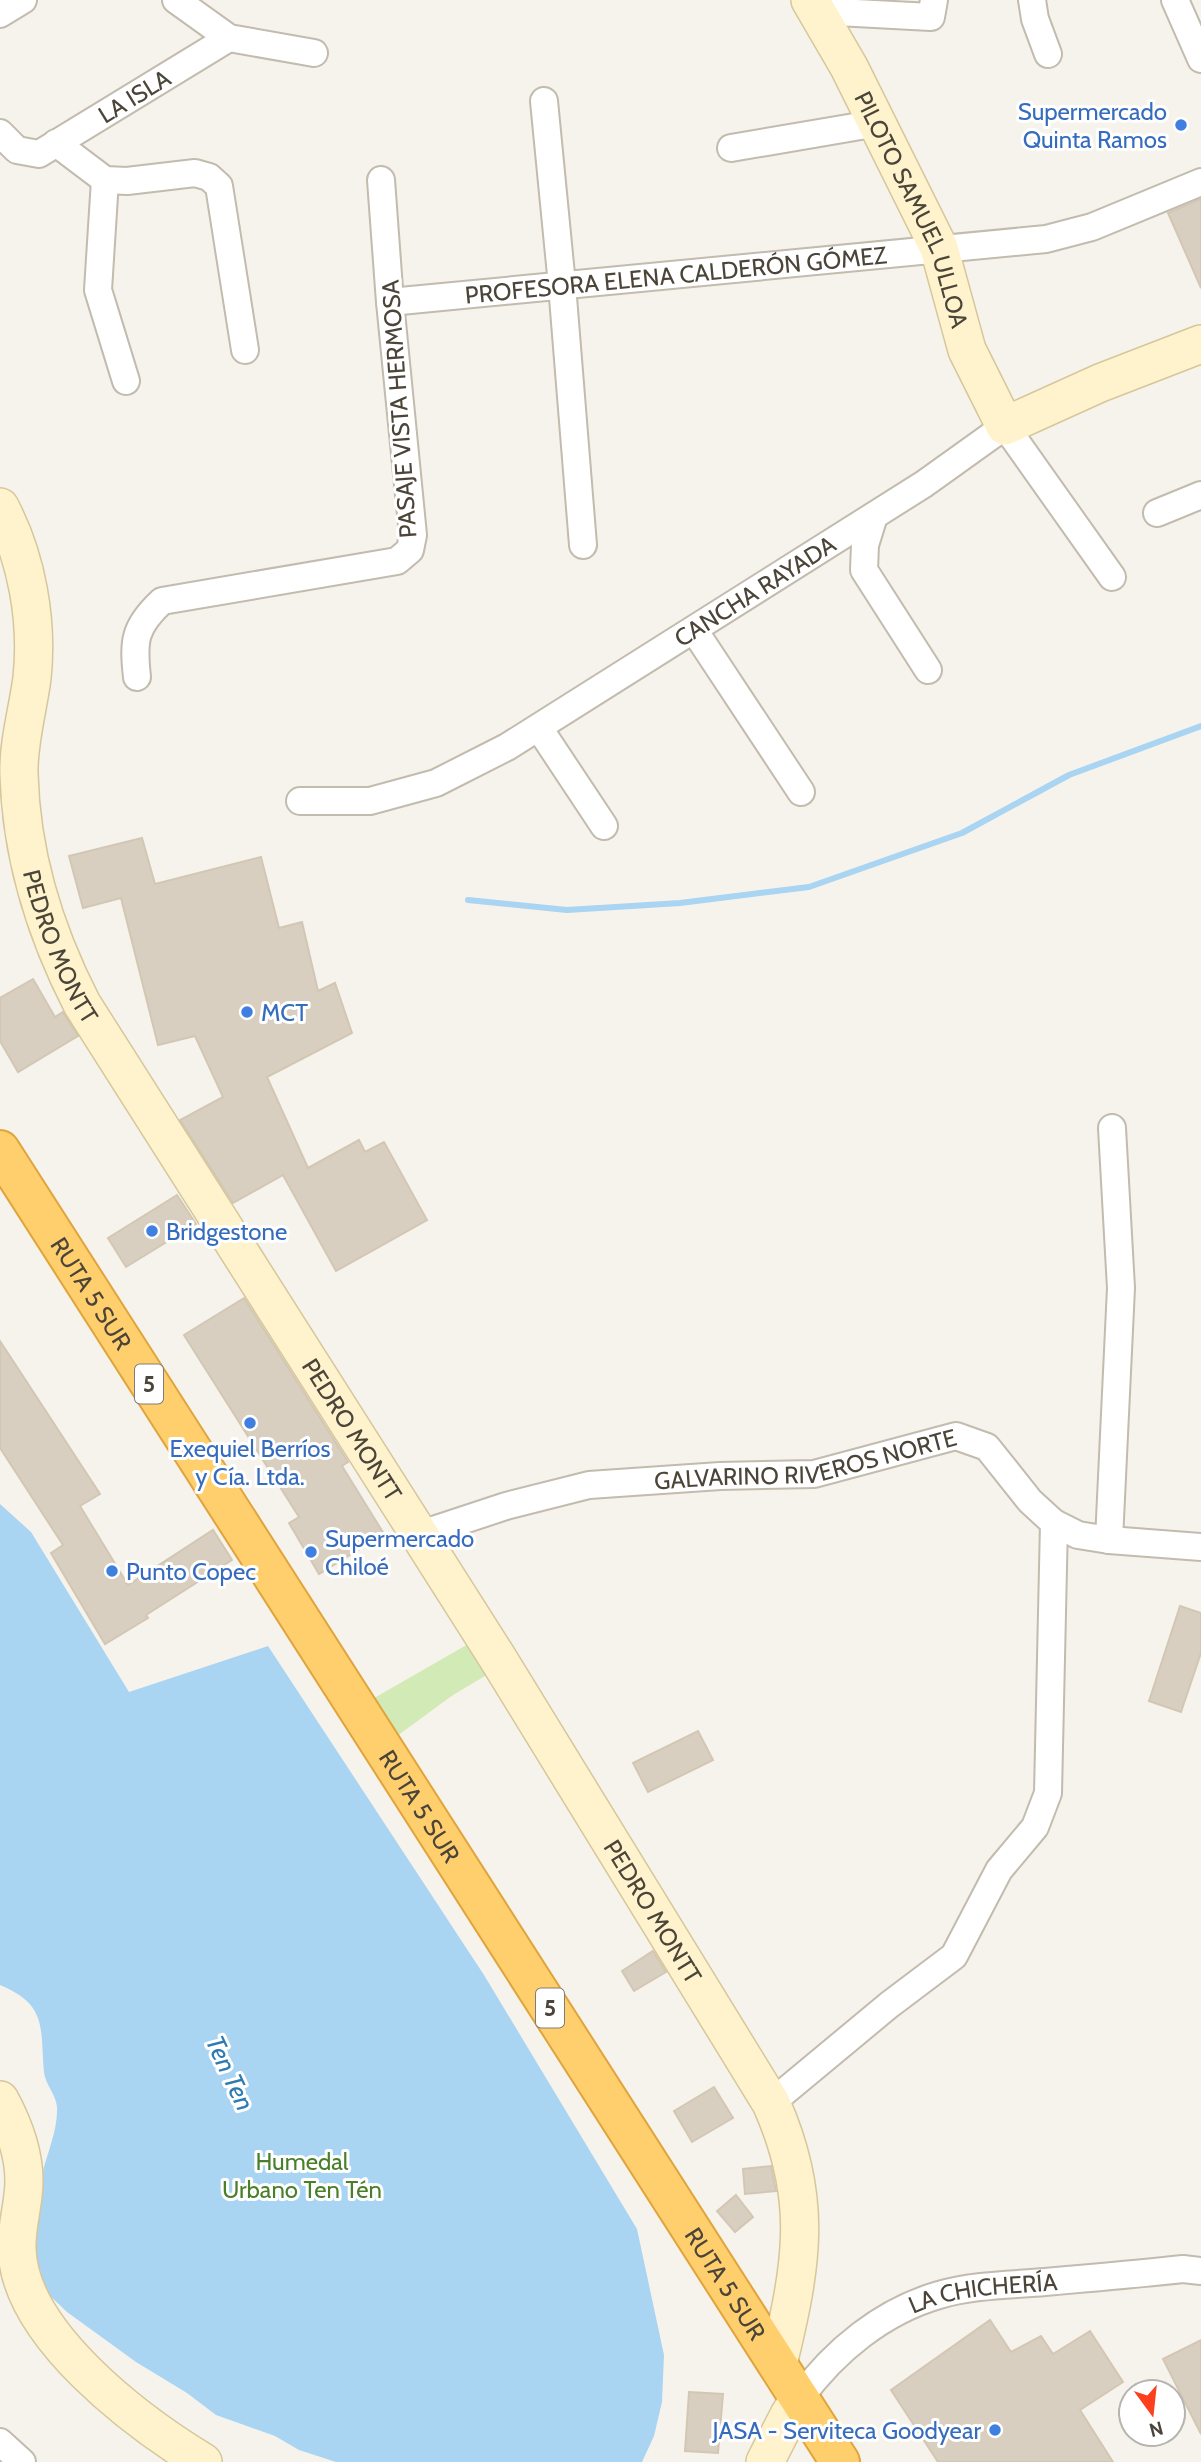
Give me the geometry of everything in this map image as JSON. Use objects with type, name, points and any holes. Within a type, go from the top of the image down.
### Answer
[{"type":"highway","name":"RUTA 5 SUR","points":[[0,1150],[840,2462]]},
{"type":"street","points":[[0,14],[23,0]]},
{"type":"street","points":[[176,0],[229,38],[314,53]]},
{"type":"street","points":[[814,6],[931,17],[934,0]]},
{"type":"street","points":[[1032,0],[1035,19],[1048,54]]},
{"type":"street","points":[[1175,0],[1201,59]]},
{"type":"street","name":"PILOTO SAMUEL ULLOA","points":[[814,6],[878,122],[939,248],[967,350],[1005,426]]},
{"type":"street","name":"LA ISLA","points":[[48,149],[229,38]]},
{"type":"street","points":[[544,101],[583,545]]},
{"type":"street","points":[[731,148],[878,122]]},
{"type":"street","points":[[0,133],[17,150],[48,149],[105,180],[127,181],[195,173],[209,177],[219,186],[245,350]]},
{"type":"street","points":[[105,180],[98,290],[126,381]]},
{"type":"street","name":"PASAJE VISTA HERMOSA","points":[[137,677],[134,648],[139,629],[147,615],[162,601],[397,561],[410,550],[412,536],[381,180]]},
{"type":"street","name":"PROFESORA ELENA CALDERÓN GÓMEZ","points":[[390,302],[1046,239],[1092,227],[1201,182]]},
{"type":"street","name":"CANCHA RAYADA","points":[[300,801],[370,801],[436,783],[507,747],[924,484],[1005,426],[1100,383],[1201,344]]},
{"type":"street","points":[[1005,426],[1112,577]]},
{"type":"street","points":[[1157,513],[1201,495]]},
{"type":"street","name":"PEDRO MONTT","points":[[0,507],[22,563],[32,618],[32,676],[19,770],[31,869],[51,937],[82,1004],[505,1669],[771,2103],[791,2153],[801,2208],[798,2266],[778,2364]]},
{"type":"street","points":[[874,516],[865,545],[864,570],[928,670]]},
{"type":"street","points":[[694,631],[801,792]]},
{"type":"street","points":[[539,728],[604,826]]},
{"type":"street","points":[[1109,1540],[1121,1288],[1112,1128]]},
{"type":"street","name":"GALVARINO RIVEROS NORTE","points":[[418,1535],[506,1506],[589,1485],[720,1476],[814,1474],[956,1436],[987,1447],[1030,1501],[1054,1523],[1077,1535],[1201,1547]]},
{"type":"street","points":[[771,2103],[888,2006],[954,1956],[999,1870],[1035,1827],[1048,1793],[1054,1523]]},
{"type":"street","points":[[0,2100],[16,2137],[21,2159],[24,2181],[17,2250],[19,2270],[30,2302],[48,2330],[103,2388],[173,2444],[203,2462]]},
{"type":"street","name":"LA CHICHERÍA","points":[[800,2398],[810,2384],[848,2346],[869,2329],[892,2314],[940,2295],[964,2289],[1183,2269],[1201,2271]]},
{"type":"street","points":[[765,2462],[800,2398]]},
{"type":"street","points":[[0,2442],[22,2462]]},
{"type":"green space","points":[[470,1643],[490,1673],[453,1695],[386,1744],[362,1705]]},
{"type":"water","name":"Humedal Urbano Ten Tén","points":[[0,1504],[31,1532],[129,1692],[268,1646],[484,1975],[637,2229],[664,2355],[662,2402],[654,2436],[642,2462],[336,2462],[299,2450],[275,2436],[216,2415],[67,2312],[28,2270],[40,2187],[54,2133],[57,2107],[45,2076],[41,2030],[34,2010],[27,2001],[0,1985]]},
{"type":"building","points":[[1201,199],[1201,288],[1168,213]]},
{"type":"building","name":"MCT","points":[[142,838],[155,884],[261,857],[279,928],[302,922],[318,991],[335,983],[352,1033],[267,1077],[308,1168],[359,1140],[365,1152],[384,1142],[427,1220],[336,1271],[283,1175],[233,1203],[180,1120],[223,1097],[195,1036],[158,1045],[121,898],[83,908],[69,856]]},
{"type":"building","points":[[33,979],[55,1017],[63,1012],[78,1036],[18,1072],[0,1041],[0,998]]},
{"type":"building","name":"Bridgestone","points":[[177,1195],[196,1224],[126,1267],[108,1238]]},
{"type":"building","points":[[244,1298],[348,1462],[342,1466],[384,1534],[319,1574],[289,1523],[299,1517],[184,1335]]},
{"type":"building","points":[[0,1341],[100,1494],[80,1506],[128,1585],[213,1530],[232,1560],[105,1644],[51,1553],[63,1545],[0,1448]]},
{"type":"building","points":[[1180,1606],[1201,1613],[1201,1653],[1181,1712],[1149,1701]]},
{"type":"building","points":[[698,1731],[713,1760],[648,1792],[633,1763]]},
{"type":"building","points":[[653,1951],[666,1972],[634,1991],[622,1971]]},
{"type":"building","points":[[714,2087],[733,2118],[692,2142],[674,2111]]},
{"type":"building","points":[[771,2166],[776,2191],[745,2194],[743,2169]]},
{"type":"building","points":[[736,2195],[753,2217],[735,2232],[717,2211]]},
{"type":"building","points":[[990,2320],[1011,2352],[1041,2336],[1053,2354],[1090,2331],[1120,2378],[1117,2378],[1117,2386],[1080,2410],[1113,2462],[938,2462],[891,2390]]},
{"type":"building","points":[[1201,2340],[1201,2434],[1187,2406],[1187,2378],[1173,2378],[1163,2359]]},
{"type":"building","points":[[689,2392],[723,2394],[718,2453],[685,2451]]},
{"type":"waterway","points":[[468,900],[567,910],[680,903],[809,887],[962,833],[1069,775],[1201,726]]},
{"type":"place","name":"Supermercado Quinta Ramos","points":[[1181,125]]},
{"type":"place","name":"MCT","points":[[247,1012]]},
{"type":"place","name":"Bridgestone","points":[[152,1231]]},
{"type":"place","name":"Exequiel Berríos y Cía. Ltda.","points":[[250,1423]]},
{"type":"place","name":"Supermercado Chiloé","points":[[311,1552]]},
{"type":"place","name":"Punto Copec","points":[[112,1571]]},
{"type":"place","name":"JASA - Serviteca Goodyear","points":[[995,2430]]},
{"type":"water label","name":"Ten Ten","points":[[230,2073]]}]
